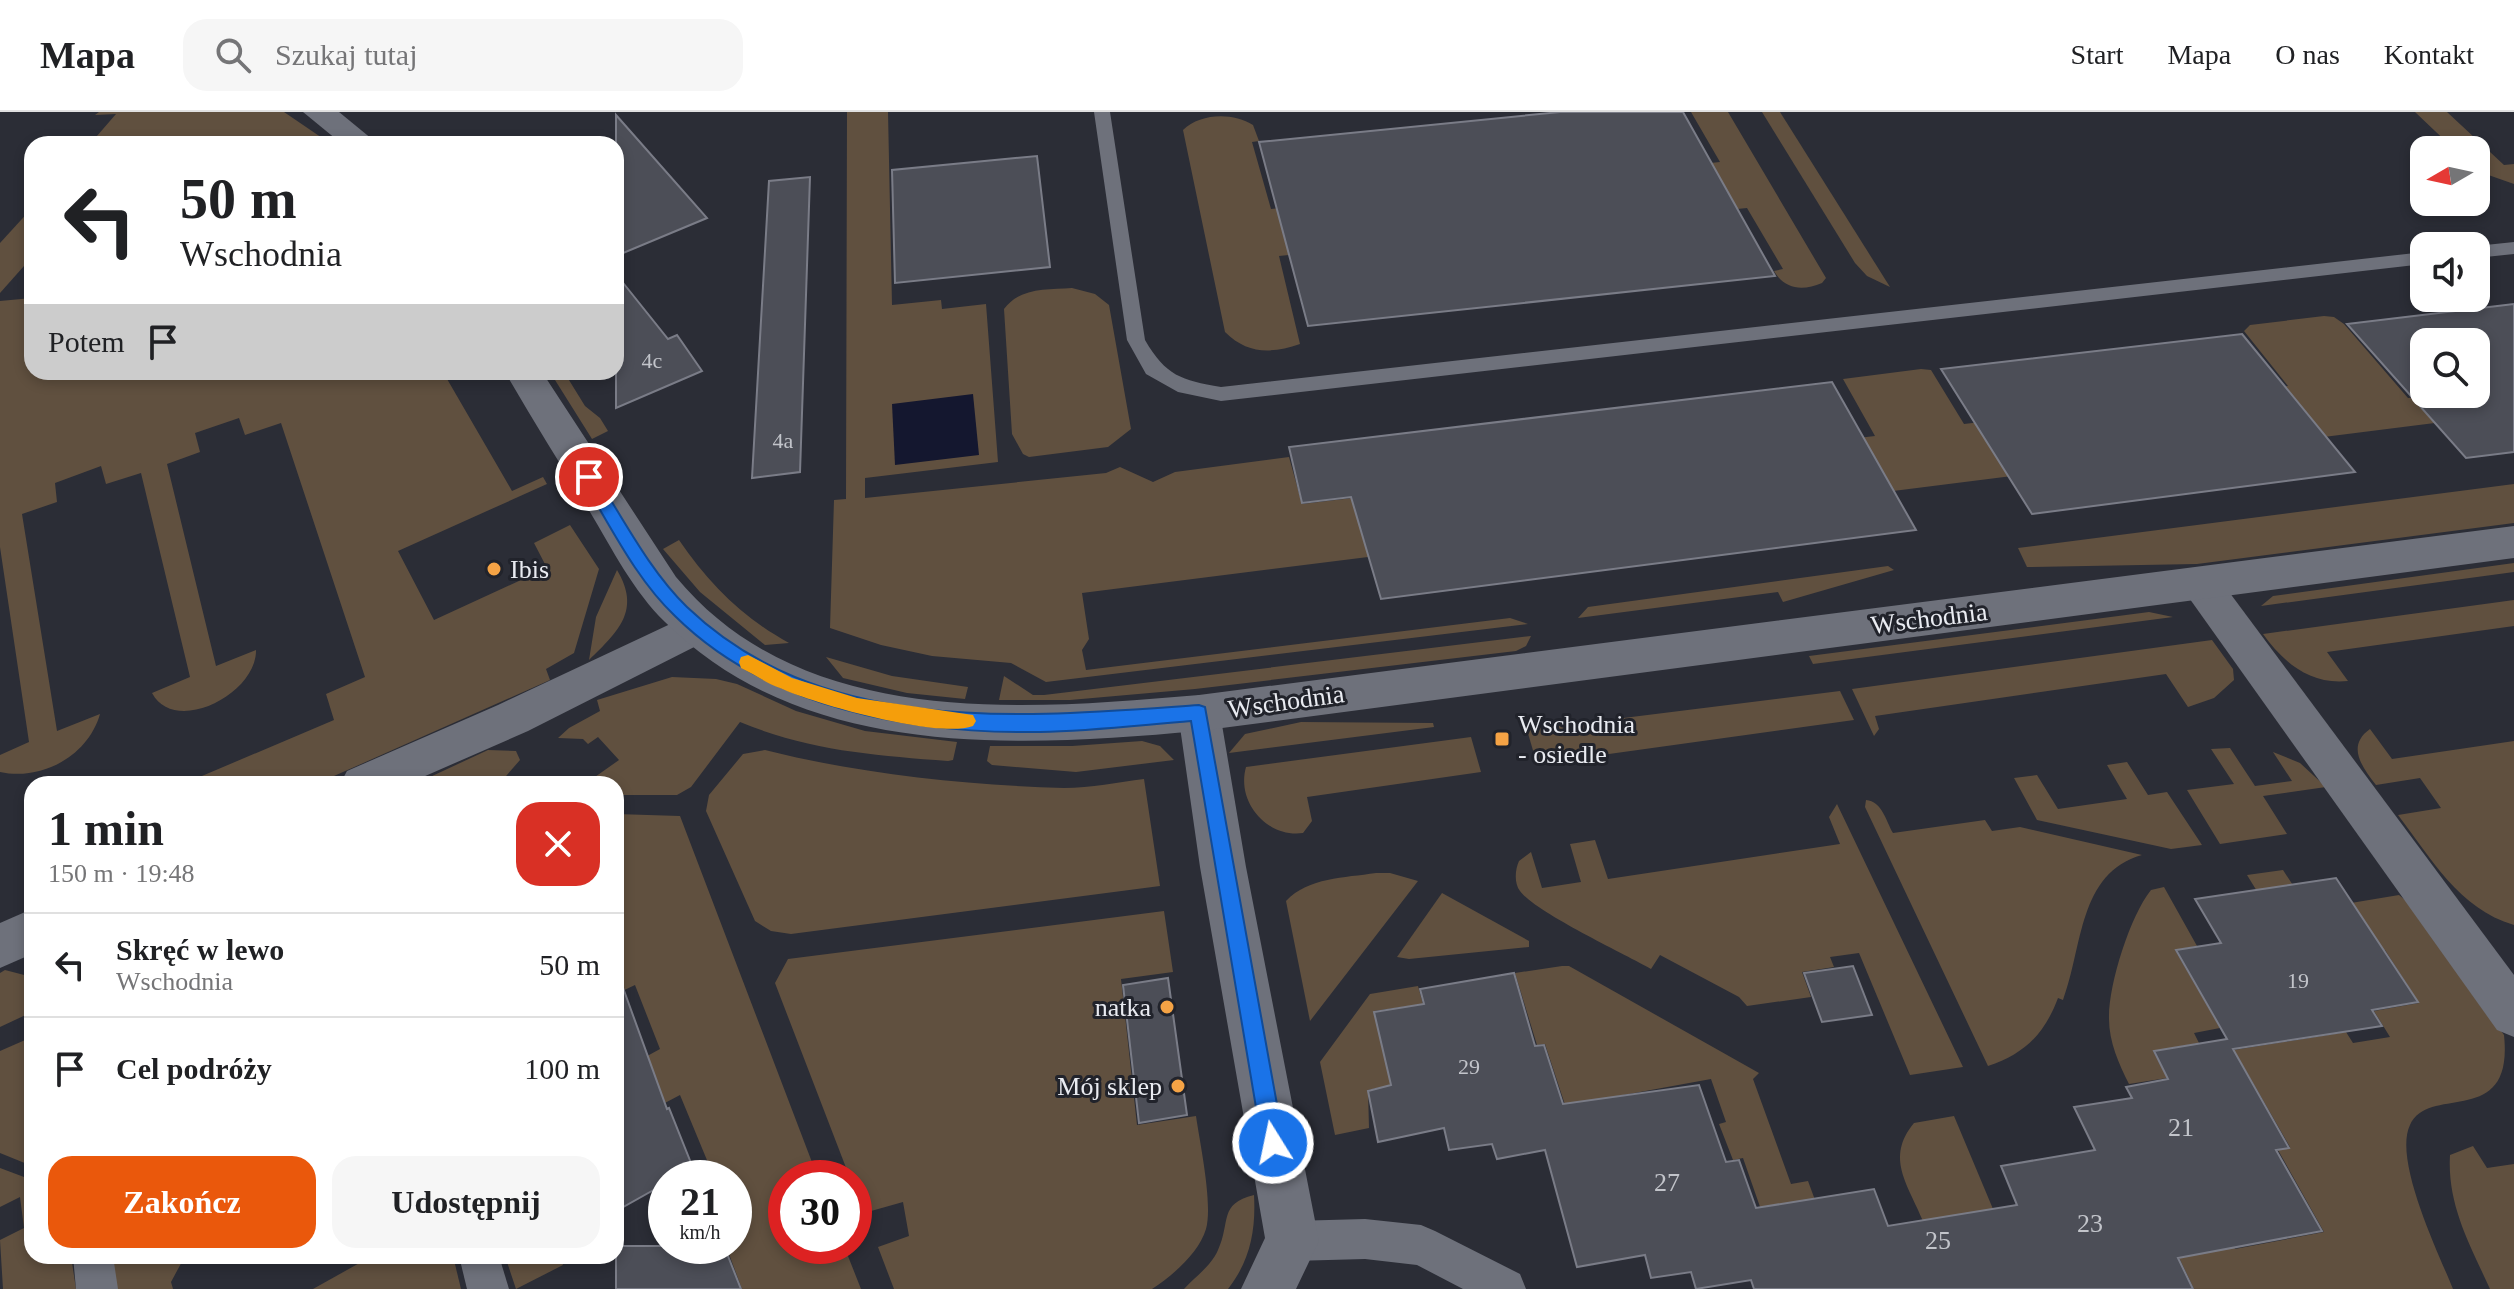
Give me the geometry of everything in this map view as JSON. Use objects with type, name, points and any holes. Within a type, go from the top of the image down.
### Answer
[{"type":"street","points":[[319,112],[351,136]]},
{"type":"street","name":"Wschodnia","points":[[528,380],[647,570],[680,611],[743,660],[786,683],[857,706],[896,714],[1039,724],[1199,713],[2514,542]]},
{"type":"street","points":[[2201,584],[2514,1014]]},
{"type":"street","points":[[380,776],[513,718],[698,627]]},
{"type":"street","points":[[1199,713],[1281,1273],[1365,1239],[1421,1245],[1505,1289]]},
{"type":"street","points":[[0,946],[24,935]]},
{"type":"street","points":[[94,1264],[97,1289]]},
{"type":"street","points":[[481,1264],[488,1289]]},
{"type":"lane","points":[[1102,112],[1136,340],[1153,369],[1185,387],[1221,394],[2410,260]]},
{"type":"lane","points":[[2490,251],[2514,248]]},
{"type":"shaded area","points":[[99,112],[284,112],[319,136],[97,136],[116,114],[95,115]]},
{"type":"shaded area","points":[[847,112],[888,112],[892,305],[941,300],[942,309],[986,304],[998,462],[865,478],[865,498],[1106,473],[1120,467],[1153,482],[1175,472],[1289,457],[1302,504],[1875,436],[1843,379],[1921,369],[1931,370],[1964,424],[2288,386],[2244,331],[2250,325],[2324,316],[2334,317],[2344,324],[2410,398],[2410,408],[2490,408],[2490,401],[2514,413],[1082,593],[1089,639],[1082,650],[1086,670],[1510,618],[1528,624],[1046,682],[1011,663],[932,656],[881,645],[830,628],[834,500],[846,499]]},
{"type":"shaded area","points":[[1691,112],[1728,112],[1826,278],[1822,283],[1795,287],[1778,277],[1774,271],[1783,269],[1747,208],[1279,256],[1300,344],[1260,350],[1242,345],[1225,332],[1183,130],[1198,120],[1227,116],[1253,125],[1259,141],[1252,142],[1271,209],[1720,162]]},
{"type":"shaded area","points":[[1762,112],[1780,112],[1890,287],[1867,276],[1855,263]]},
{"type":"shaded area","points":[[2415,112],[2447,112],[2473,136],[2440,136]]},
{"type":"shaded area","points":[[2490,152],[2504,165],[2514,164],[2514,184],[2490,176]]},
{"type":"shaded area","points":[[24,217],[24,266],[0,293],[0,243]]},
{"type":"shaded area","points":[[1072,288],[1095,294],[1109,305],[1131,429],[1108,447],[1029,457],[1023,454],[1012,434],[1004,309],[1026,293]]},
{"type":"shaded area","points":[[24,299],[24,380],[448,380],[512,491],[543,477],[547,484],[398,551],[434,620],[547,568],[534,543],[570,525],[599,569],[574,653],[546,669],[550,680],[334,776],[202,776],[334,720],[326,694],[365,677],[281,423],[245,435],[239,418],[195,433],[200,452],[167,464],[216,666],[256,650],[253,666],[243,681],[230,694],[195,710],[178,711],[163,705],[152,693],[190,677],[141,473],[106,484],[101,466],[55,483],[57,502],[22,514],[57,731],[100,714],[85,742],[61,762],[32,773],[0,772],[0,755],[29,742],[0,547],[0,301]]},
{"type":"shaded area","points":[[555,380],[569,380],[585,406],[600,418],[608,431],[592,439]]},
{"type":"shaded area","points":[[2514,484],[2514,523],[2197,564],[2027,567],[2018,548]]},
{"type":"shaded area","points":[[679,540],[728,599],[757,623],[789,643],[765,645],[700,592],[663,549]]},
{"type":"shaded area","points":[[2514,563],[2514,572],[2261,606],[2273,596]]},
{"type":"shaded area","points":[[1888,566],[1894,570],[1783,602],[1778,592],[1578,618],[1588,607]]},
{"type":"shaded area","points":[[617,570],[624,584],[627,608],[617,629],[589,660],[596,617]]},
{"type":"shaded area","points":[[2514,600],[2514,626],[2327,652],[2348,681],[2322,679],[2299,670],[2263,634]]},
{"type":"shaded area","points":[[2149,612],[2173,617],[1813,664],[1809,656]]},
{"type":"shaded area","points":[[1531,636],[1526,646],[1516,651],[1195,689],[1070,700],[999,700],[1004,676],[1033,695],[1044,695]]},
{"type":"shaded area","points":[[2212,640],[2233,669],[2234,680],[2214,698],[2188,707],[2166,674],[1875,716],[1879,729],[1874,736],[1852,689]]},
{"type":"shaded area","points":[[826,657],[892,676],[968,687],[965,699],[907,693],[843,678]]},
{"type":"shaded area","points":[[672,677],[716,679],[737,684],[796,711],[865,731],[957,742],[953,760],[948,761],[817,746],[740,722],[691,787],[677,795],[624,795],[624,776],[596,776],[619,760],[598,737],[588,744],[583,739],[558,738],[569,728],[600,711],[597,700]]},
{"type":"shaded area","points":[[1840,691],[1854,720],[1537,764],[1527,730]]},
{"type":"shaded area","points":[[1301,722],[1433,723],[1434,727],[1229,753],[1245,734]]},
{"type":"shaded area","points":[[2370,729],[2392,759],[2514,741],[2514,925],[2477,907],[2462,895],[2398,815],[2441,808],[2420,778],[2376,785],[2362,764],[2358,749],[2359,742]]},
{"type":"shaded area","points":[[1471,737],[1481,772],[1307,797],[1312,821],[1303,833],[1278,830],[1267,824],[1250,805],[1246,793],[1246,767]]},
{"type":"shaded area","points":[[1142,741],[1160,746],[1174,760],[1076,772],[992,765],[987,761],[990,746],[1072,746]]},
{"type":"shaded area","points":[[2230,748],[2255,786],[2292,781],[2273,752],[2300,763],[2326,787],[2263,796],[2287,834],[2220,844],[2187,790],[2234,784],[2211,749]]},
{"type":"shaded area","points":[[488,750],[516,751],[520,760],[506,776],[432,776]]},
{"type":"shaded area","points":[[765,750],[875,772],[990,784],[1074,788],[1144,779],[1160,886],[791,934],[771,931],[755,921],[706,811],[709,795],[743,754]]},
{"type":"shaded area","points":[[2127,762],[2148,795],[2167,792],[2202,845],[2171,849],[2037,820],[2014,778],[2037,775],[2058,809],[2127,799],[2107,765]]},
{"type":"shaded area","points":[[1866,800],[1880,808],[1893,833],[1985,820],[1992,831],[2020,827],[2142,855],[2121,864],[2105,878],[2094,895],[2063,1000],[2058,998],[2040,1032],[2013,1055],[1988,1066],[1865,807]]},
{"type":"shaded area","points":[[1837,804],[1963,1067],[1910,1075],[1859,953],[1830,957],[1834,967],[1802,972],[1811,997],[1747,1006],[1739,997],[1660,955],[1651,969],[1543,910],[1520,891],[1517,884],[1519,861],[1531,852],[1542,888],[1581,882],[1570,844],[1595,840],[1608,879],[1840,844],[1829,817]]},
{"type":"shaded area","points":[[624,814],[680,816],[811,1160],[768,1160],[768,1264],[851,1264],[861,1289],[742,1289],[733,1264],[752,1264],[752,1160],[707,1160],[680,1095],[646,1113],[629,1066],[660,1049],[635,985],[624,990]]},
{"type":"shaded area","points":[[2283,870],[2309,910],[2399,895],[2411,905],[2504,1035],[2504,1064],[2496,1083],[2484,1094],[2420,1113],[2410,1125],[2406,1141],[2412,1183],[2453,1289],[2194,1289],[2172,1243],[2227,1233],[2235,1249],[2324,1232],[2278,1150],[2290,1147],[2234,1050],[2346,1032],[2353,1043],[2390,1037],[2374,1011],[2419,1003],[2385,950],[2349,955],[2276,922],[2247,875]]},
{"type":"shaded area","points":[[1390,873],[1418,881],[1310,1021],[1286,901],[1316,883]]},
{"type":"shaded area","points":[[2164,887],[2197,946],[2175,950],[2220,1028],[2194,1033],[2199,1043],[2153,1051],[2167,1078],[2129,1084],[2111,1036],[2112,989],[2135,916],[2151,890]]},
{"type":"shaded area","points":[[1442,893],[1529,941],[1529,947],[1409,959],[1397,957]]},
{"type":"shaded area","points":[[1164,911],[1173,972],[1121,979],[1137,1125],[1196,1116],[1208,1205],[1206,1229],[1197,1247],[1176,1271],[1152,1289],[894,1289],[878,1247],[909,1236],[903,1202],[872,1211],[872,1160],[843,1160],[775,983],[788,959]]},
{"type":"shaded area","points":[[1569,966],[1759,1073],[1753,1079],[1791,1184],[1808,1181],[1829,1238],[1774,1247],[1743,1158],[1733,1160],[1719,1124],[1726,1122],[1711,1079],[1618,1096],[1571,1123],[1545,1044],[1537,1045],[1515,973]]},
{"type":"shaded area","points":[[5,970],[24,975],[24,1016],[0,1027],[0,973]]},
{"type":"shaded area","points":[[1418,986],[1423,1004],[1374,1011],[1391,1085],[1368,1090],[1369,1128],[1335,1135],[1320,1062],[1370,994]]},
{"type":"shaded area","points":[[24,1040],[24,1163],[0,1153],[0,1051]]},
{"type":"shaded area","points":[[1954,1116],[1993,1209],[1923,1221],[1902,1171],[1901,1148],[1914,1123]]},
{"type":"shaded area","points":[[2473,1146],[2487,1168],[2514,1164],[2514,1289],[2490,1289],[2456,1208],[2450,1155]]},
{"type":"shaded area","points":[[0,1168],[24,1177],[24,1228],[20,1197],[0,1207]]},
{"type":"shaded area","points":[[1254,1195],[1250,1245],[1242,1267],[1228,1289],[1184,1289],[1215,1256],[1230,1209],[1235,1203]]},
{"type":"shaded area","points":[[24,1228],[24,1264],[72,1264],[76,1289],[3,1289],[0,1240]]},
{"type":"shaded area","points":[[111,1264],[181,1264],[171,1282],[173,1289],[116,1289]]},
{"type":"shaded area","points":[[358,1264],[455,1264],[461,1289],[313,1289]]},
{"type":"shaded area","points":[[508,1264],[563,1264],[563,1265],[516,1289]]},
{"type":"water","points":[[973,394],[979,455],[895,465],[892,404]]},
{"type":"building","points":[[1560,112],[1683,112],[1775,276],[1308,326],[1259,142]]},
{"type":"building","points":[[616,115],[707,218],[624,253],[624,136],[616,136]]},
{"type":"building","points":[[1037,156],[1050,267],[895,283],[892,170]]},
{"type":"building","points":[[810,177],[800,472],[752,478],[769,181]]},
{"type":"building","points":[[624,284],[668,339],[677,335],[702,371],[616,408],[616,380],[624,380]]},
{"type":"building","points":[[2514,304],[2514,452],[2466,458],[2422,408],[2490,408],[2490,328],[2410,328],[2410,395],[2347,324],[2447,312],[2490,312],[2490,307]]},
{"type":"building","points":[[2242,334],[2355,472],[2032,514],[1941,369]]},
{"type":"building","points":[[1832,382],[1916,530],[1381,599],[1351,497],[1302,503],[1289,447]]},
{"type":"building","points":[[2336,878],[2418,1002],[2372,1010],[2382,1026],[2233,1049],[2289,1148],[2276,1150],[2322,1231],[2178,1258],[2193,1289],[1754,1289],[1751,1280],[1696,1289],[1691,1272],[1651,1278],[1645,1255],[1577,1267],[1545,1150],[1497,1159],[1492,1144],[1449,1150],[1444,1128],[1378,1142],[1368,1091],[1391,1085],[1374,1012],[1424,1004],[1420,989],[1514,973],[1535,1046],[1544,1045],[1563,1104],[1699,1085],[1726,1162],[1739,1160],[1756,1208],[1874,1189],[1888,1226],[2017,1205],[2001,1166],[2095,1150],[2074,1107],[2132,1098],[2126,1087],[2168,1079],[2154,1051],[2227,1039],[2176,950],[2221,943],[2195,899]]},
{"type":"building","points":[[1853,966],[1872,1015],[1822,1022],[1804,973]]},
{"type":"building","points":[[1168,978],[1187,1115],[1139,1123],[1123,985]]},
{"type":"building","points":[[624,991],[667,1109],[690,1160],[648,1160],[648,1193],[624,1207]]},
{"type":"building","points":[[624,1246],[648,1246],[648,1264],[731,1264],[741,1289],[616,1289],[616,1264],[624,1264]]},
{"type":"slow traffic","points":[[748,662],[786,683],[857,706],[896,714],[967,721]]},
{"type":"place","name":"Ibis","points":[[494,569]]},
{"type":"place","name":"Wschodnia - osiedle","points":[[1502,739]]},
{"type":"place","name":"natka","points":[[1167,1007]]},
{"type":"place","name":"Mój sklep","points":[[1178,1086]]},
{"type":"route","points":[[589,477],[647,570],[680,611],[720,645],[760,670],[817,695],[896,714],[1039,724],[1199,713],[1273,1143]]}]
